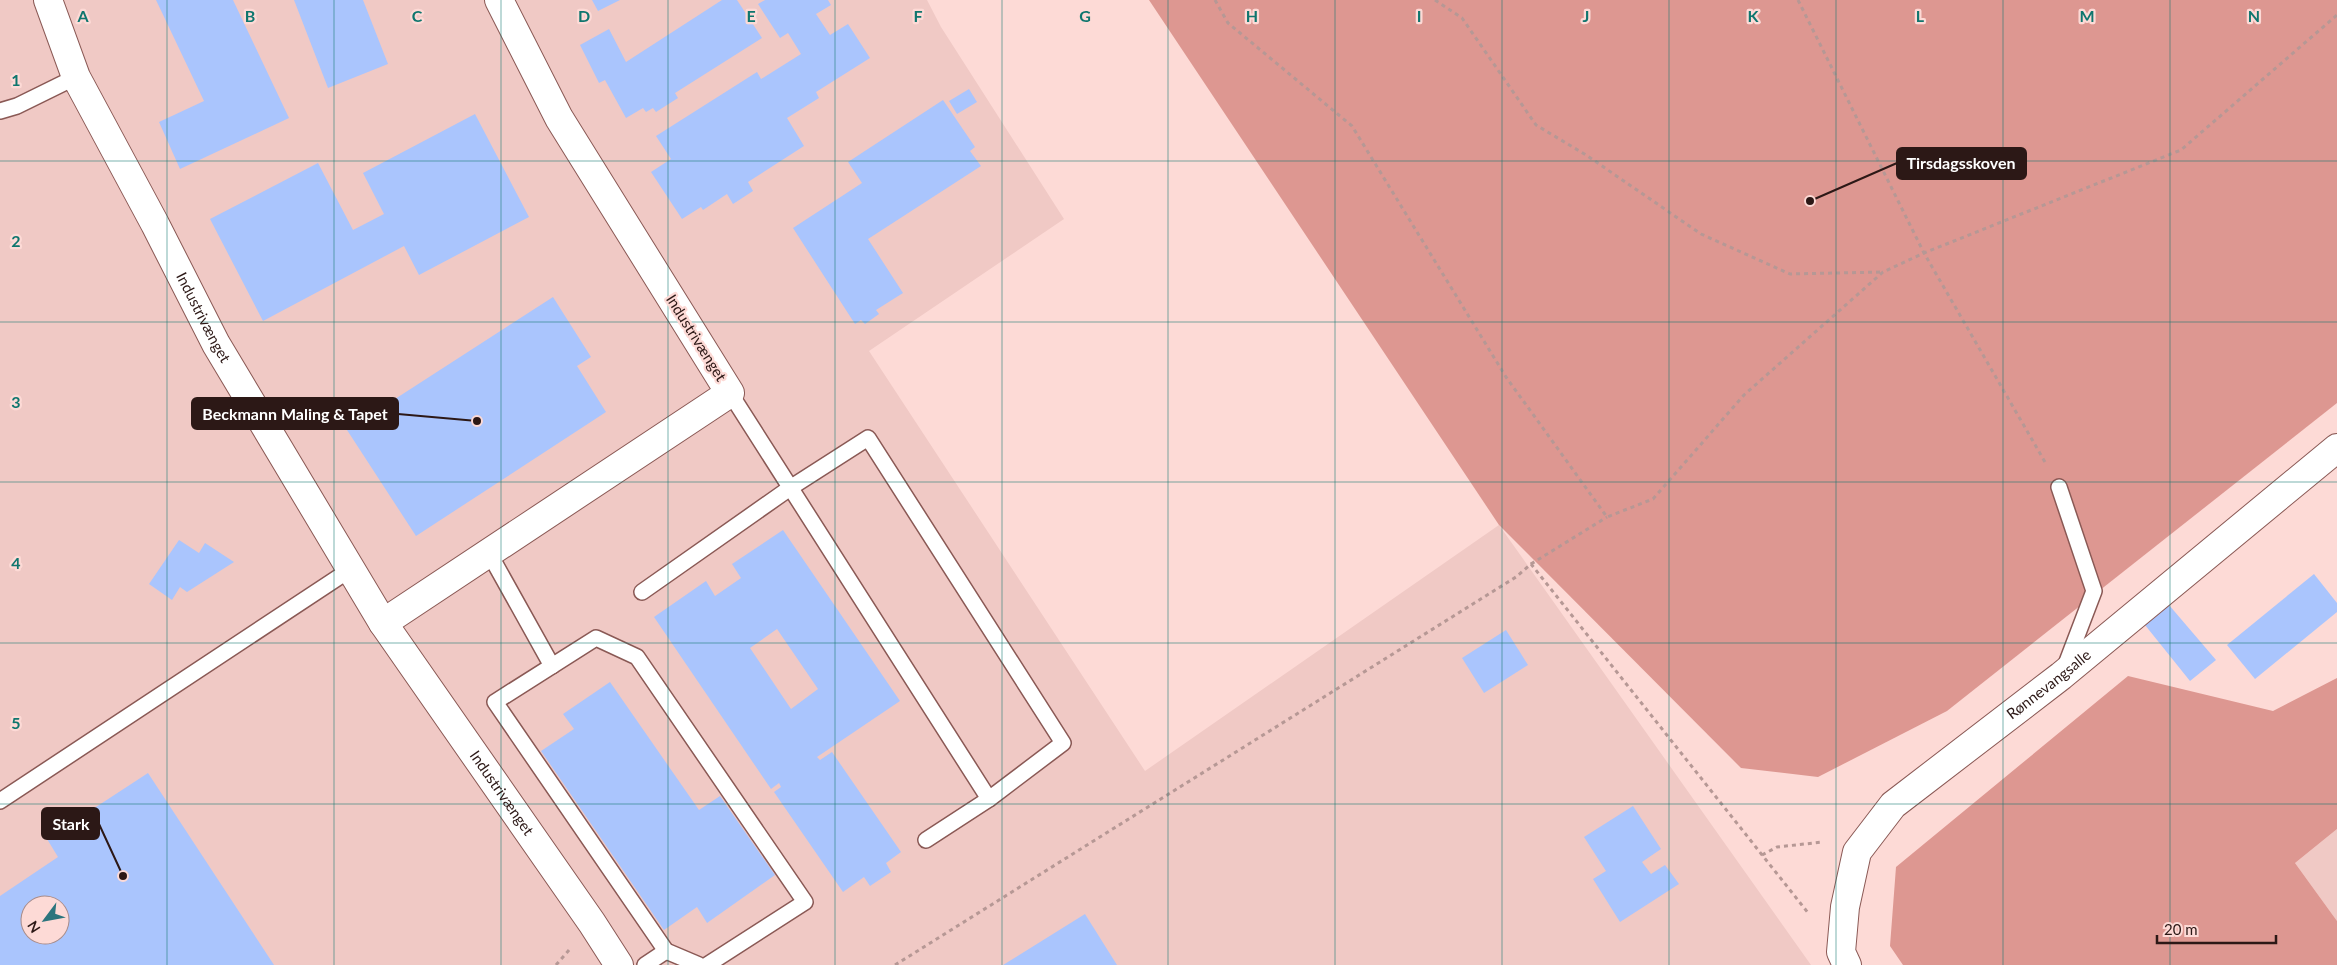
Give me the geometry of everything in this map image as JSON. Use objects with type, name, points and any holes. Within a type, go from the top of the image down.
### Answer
[{"type":"street","name":"Industrivænget","points":[[48,0],[76,76],[216,344],[383,623],[592,923],[619,965]]},
{"type":"street","name":"Industrivænget","points":[[383,623],[730,394],[559,118],[498,0]]},
{"type":"street","name":"Rønnevangsalle","points":[[1844,959],[1845,907],[1857,852],[1893,805],[2061,676],[2337,448]]},
{"type":"lane","points":[[0,111],[16,106],[76,76]]},
{"type":"lane","points":[[730,394],[989,800]]},
{"type":"lane","points":[[642,592],[790,488],[868,438],[1063,743],[989,800],[926,840]]},
{"type":"lane","points":[[2059,487],[2094,591],[2061,676]]},
{"type":"lane","points":[[489,553],[552,666]]},
{"type":"lane","points":[[0,802],[351,569]]},
{"type":"lane","points":[[699,965],[666,951],[495,702],[596,638],[637,657],[805,902],[707,965]]},
{"type":"lane","points":[[645,965],[666,951]]},
{"type":"path","points":[[1215,0],[1228,23],[1352,126],[1506,376],[1607,517]]},
{"type":"path","points":[[1434,0],[1462,18],[1536,125],[1586,155],[1701,234],[1790,274],[1883,272]]},
{"type":"path","points":[[1798,0],[1924,253],[2059,487]]},
{"type":"path","points":[[895,965],[1516,578],[1531,564],[1607,517],[1653,499],[1744,396],[1883,272],[1924,253],[2181,150],[2337,16]]},
{"type":"path","points":[[1531,564],[1844,959]]},
{"type":"path","points":[[1762,855],[1777,847],[1868,837]]},
{"type":"shaded area","points":[[0,0],[927,0],[941,27],[1064,219],[869,351],[1145,771],[1499,525],[1811,965],[0,965]]},
{"type":"shaded area","points":[[1149,0],[2337,0],[2337,403],[1947,711],[1818,777],[1741,768],[1499,525]]},
{"type":"shaded area","points":[[2128,676],[2273,711],[2337,678],[2337,829],[2295,863],[2337,921],[2337,965],[1903,965],[1890,946],[1896,867]]},
{"type":"shaded area","points":[[2337,829],[2337,921],[2295,863]]},
{"type":"building","points":[[156,0],[233,0],[289,118],[180,169],[159,122],[204,101]]},
{"type":"building","points":[[294,0],[363,0],[388,64],[328,88]]},
{"type":"building","points":[[592,0],[620,0],[598,11]]},
{"type":"building","points":[[722,0],[737,0],[762,38],[675,93],[678,98],[656,112],[653,108],[646,112],[643,108],[626,118],[605,80],[599,83],[580,45],[609,29],[626,62]]},
{"type":"building","points":[[765,0],[828,0],[831,5],[816,14],[830,35],[848,24],[870,58],[816,92],[819,98],[787,118],[804,146],[748,182],[753,191],[733,204],[727,194],[703,210],[701,207],[682,219],[651,172],[671,159],[656,136],[757,72],[761,79],[801,54],[788,33],[780,38],[758,4]]},
{"type":"building","points":[[969,89],[977,102],[957,114],[949,101]]},
{"type":"building","points":[[943,100],[975,147],[970,151],[981,166],[868,239],[903,293],[876,310],[879,314],[865,324],[861,320],[855,324],[793,228],[862,183],[848,162]]},
{"type":"building","points":[[475,114],[529,217],[419,275],[404,246],[263,321],[210,219],[318,163],[353,230],[384,214],[363,173]]},
{"type":"building","points":[[553,297],[591,357],[577,366],[606,412],[416,536],[347,430]]},
{"type":"building","points":[[783,530],[900,701],[817,757],[820,760],[832,752],[901,852],[886,863],[891,872],[870,886],[864,877],[843,892],[774,792],[781,787],[779,783],[771,789],[654,617],[706,581],[715,596],[741,578],[732,564]],"holes":[[[777,629],[818,689],[791,709],[750,648]]]},
{"type":"building","points":[[179,540],[199,553],[205,543],[234,562],[187,592],[180,587],[172,600],[149,584]]},
{"type":"building","points":[[2314,574],[2337,603],[2337,612],[2255,679],[2227,645]]},
{"type":"building","points":[[2169,605],[2216,660],[2190,681],[2145,625]]},
{"type":"building","points":[[1506,630],[1528,665],[1484,693],[1462,658]]},
{"type":"building","points":[[610,682],[699,810],[720,796],[775,875],[707,923],[697,907],[664,930],[541,751],[574,729],[563,714]]},
{"type":"building","points":[[148,773],[274,965],[0,965],[0,896],[58,857],[47,839]]},
{"type":"building","points":[[1633,806],[1661,849],[1642,862],[1651,874],[1665,865],[1679,884],[1620,922],[1593,879],[1606,871],[1584,837]]},
{"type":"building","points":[[1085,914],[1117,965],[1003,965]]},
{"type":"place","name":"Tirsdagsskoven","points":[[1810,201]]},
{"type":"place","name":"Beckmann Maling & Tapet","points":[[477,421]]},
{"type":"place","name":"Stark","points":[[123,876]]}]
